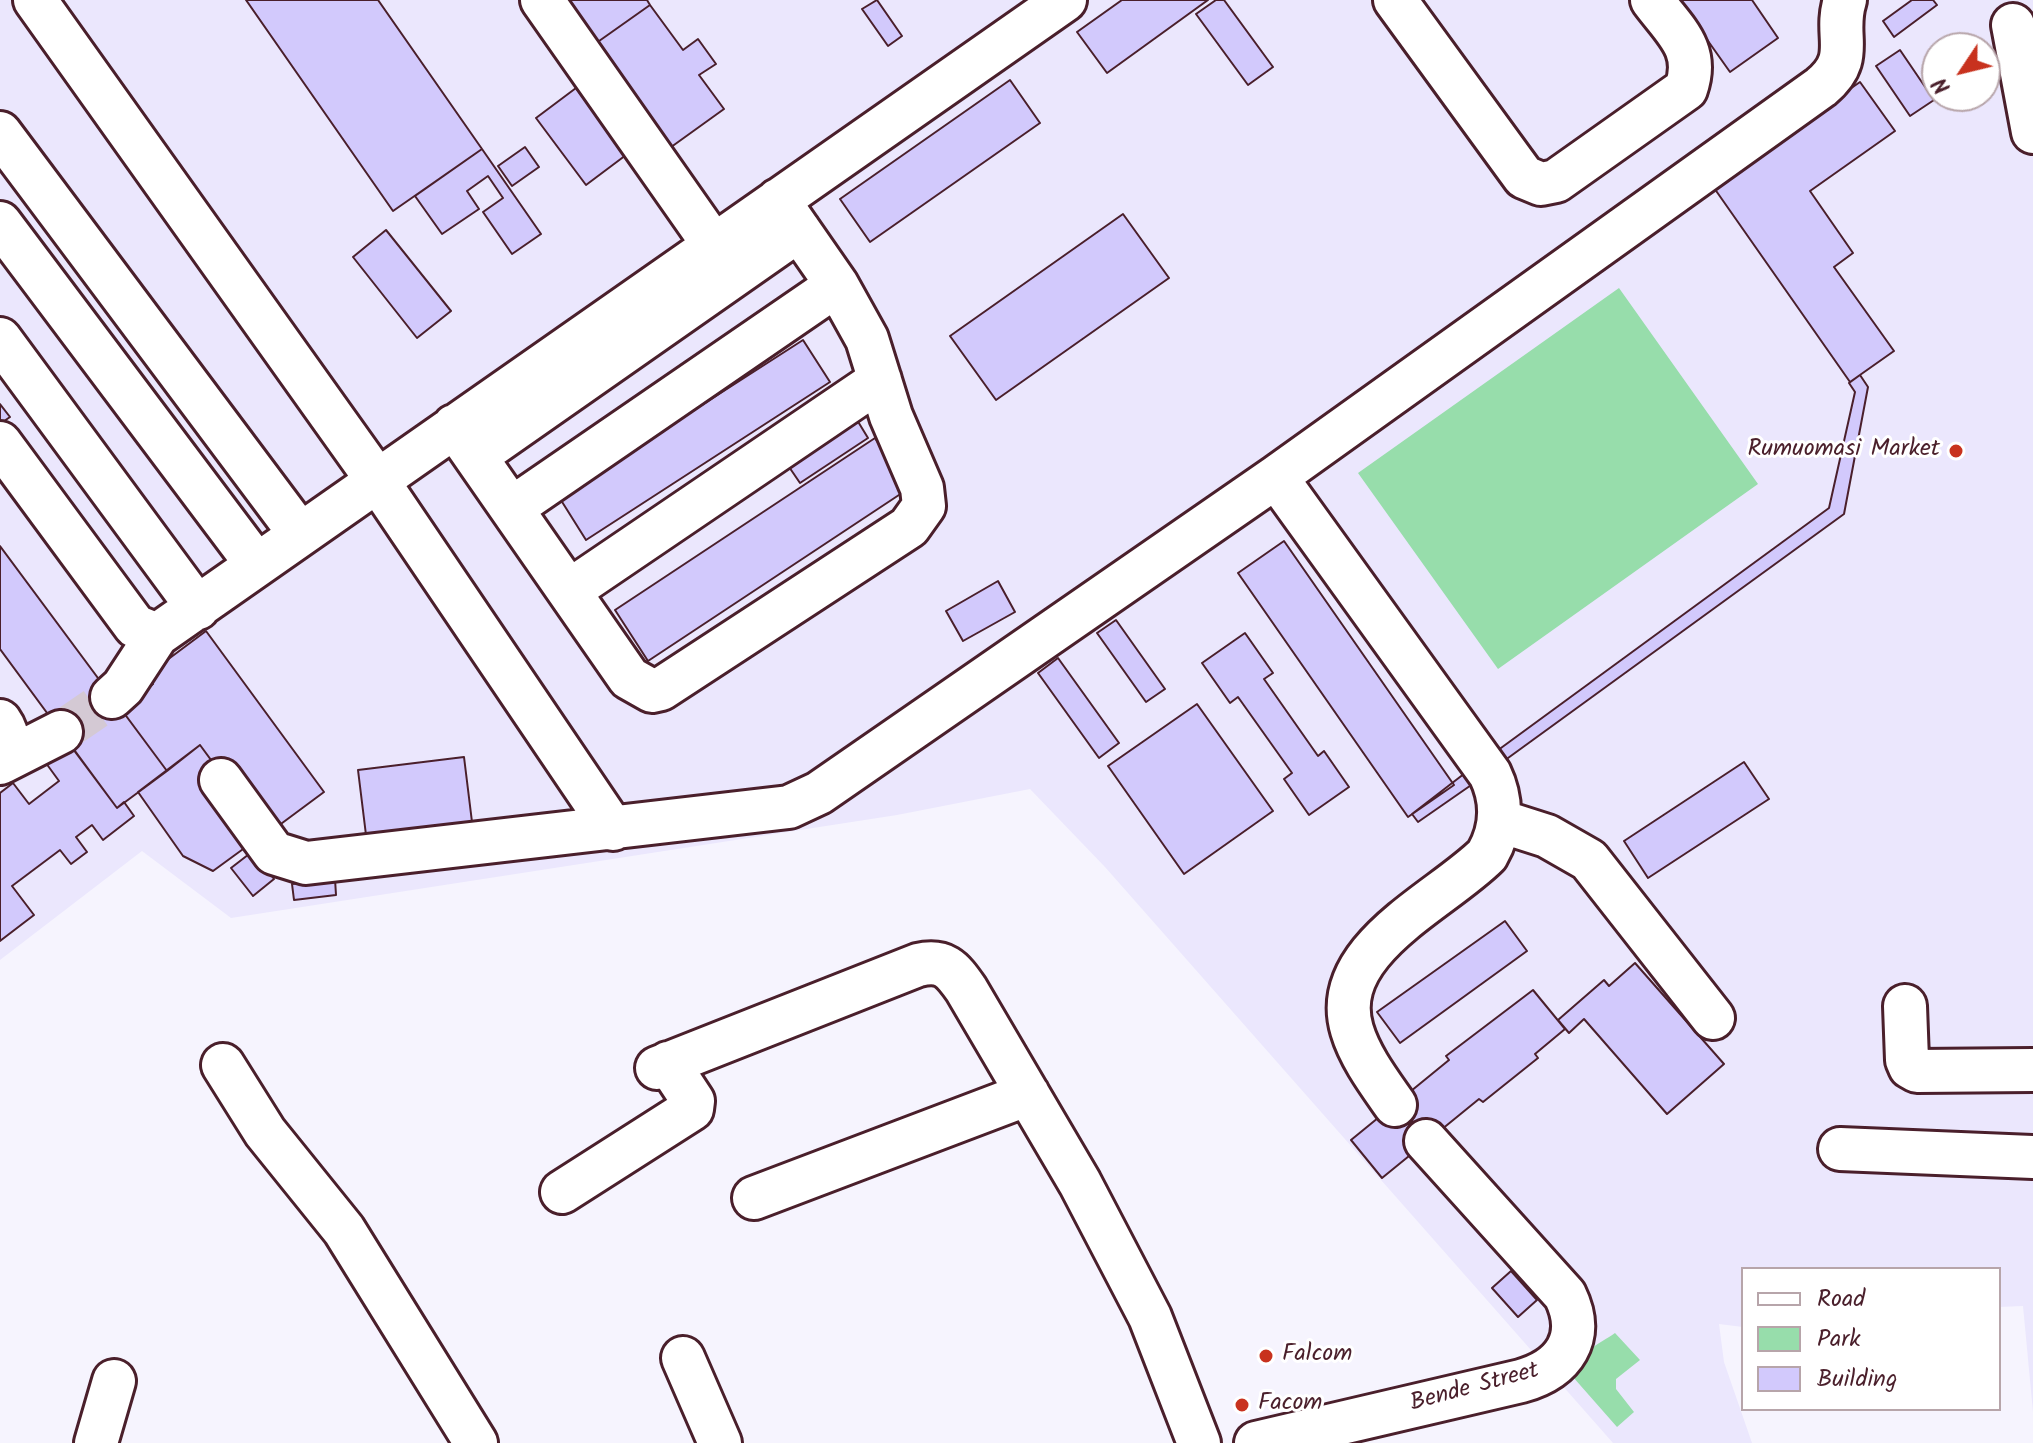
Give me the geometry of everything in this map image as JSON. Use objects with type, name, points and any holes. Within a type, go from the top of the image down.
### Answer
[{"type":"street","points":[[35,0],[377,480],[613,829]]},
{"type":"street","points":[[542,0],[713,244]]},
{"type":"street","points":[[112,697],[123,687],[157,635],[377,480],[465,441],[789,215],[1065,0]]},
{"type":"street","points":[[1395,0],[1524,177],[1541,184],[1556,181],[1686,89],[1694,67],[1686,46],[1652,0]]},
{"type":"street","points":[[221,780],[274,853],[306,863],[789,807],[819,793],[1276,477],[1821,87],[1837,74],[1844,58],[1840,21],[1845,0]]},
{"type":"street","points":[[2013,25],[2033,132]]},
{"type":"street","points":[[0,133],[300,534]]},
{"type":"street","points":[[465,441],[713,244],[789,215]]},
{"type":"street","points":[[465,441],[629,678],[652,691],[674,680],[909,527],[924,506],[922,488],[891,416],[867,339],[837,285],[789,215]]},
{"type":"street","points":[[0,223],[257,565]]},
{"type":"street","points":[[512,508],[837,285]]},
{"type":"street","points":[[0,339],[198,608]]},
{"type":"street","points":[[569,591],[880,380]]},
{"type":"street","points":[[0,443],[135,626],[157,635]]},
{"type":"street","points":[[1276,477],[1490,774],[1499,801],[1497,839],[1487,855],[1381,940],[1365,957],[1350,985],[1351,1030],[1368,1066],[1395,1105]]},
{"type":"street","points":[[0,721],[6,729],[8,748],[1,762]]},
{"type":"street","points":[[1,762],[61,732]]},
{"type":"street","points":[[1500,821],[1547,836],[1589,860],[1713,1018]]},
{"type":"street","points":[[562,1192],[692,1109],[693,1101],[662,1066],[918,965],[941,962],[955,972],[1028,1094],[1150,1317],[1199,1443]]},
{"type":"street","points":[[1905,1006],[1907,1060],[1910,1067],[1917,1071],[2033,1070]]},
{"type":"street","points":[[223,1065],[265,1132],[344,1230],[476,1443]]},
{"type":"street","points":[[754,1198],[1028,1094]]},
{"type":"street","name":"Bende Street","points":[[1256,1443],[1326,1435],[1544,1375],[1559,1362],[1574,1331],[1573,1313],[1565,1295],[1426,1141]]},
{"type":"street","points":[[1840,1149],[2033,1157]]},
{"type":"street","points":[[683,1358],[720,1443]]},
{"type":"street","points":[[96,1443],[114,1381]]},
{"type":"shaded area","points":[[0,0],[2033,0],[2033,1412],[2023,1306],[2001,1307],[2001,1267],[1741,1267],[1741,1327],[1719,1324],[1724,1362],[1752,1443],[1613,1443],[1105,867],[1030,789],[897,815],[231,918],[142,851],[0,960]]},
{"type":"green space","points":[[1619,288],[1758,484],[1498,669],[1358,473]]},
{"type":"green space","points":[[1615,1333],[1640,1360],[1616,1379],[1616,1389],[1634,1412],[1617,1427],[1573,1377],[1573,1370],[1581,1357]]},
{"type":"building","points":[[246,0],[378,0],[482,149],[393,211]]},
{"type":"building","points":[[568,0],[647,0],[650,5],[592,46],[563,3]]},
{"type":"building","points":[[877,0],[902,36],[888,46],[862,9]]},
{"type":"building","points":[[1122,0],[1208,0],[1107,73],[1077,32]]},
{"type":"building","points":[[1216,0],[1224,0],[1273,67],[1248,85],[1196,14]]},
{"type":"building","points":[[1679,0],[1752,0],[1778,38],[1730,72]]},
{"type":"building","points":[[1912,0],[1933,0],[1937,5],[1894,37],[1883,21]]},
{"type":"building","points":[[650,5],[683,50],[698,39],[716,64],[699,75],[724,109],[667,150],[592,46]]},
{"type":"building","points":[[1900,50],[1921,81],[1921,109],[1910,116],[1876,66]]},
{"type":"building","points":[[1010,80],[1040,123],[870,242],[840,199]]},
{"type":"building","points":[[1860,82],[1895,131],[1810,191],[1853,253],[1834,267],[1894,351],[1850,382],[1712,185]]},
{"type":"building","points":[[576,88],[626,155],[586,185],[536,118]]},
{"type":"building","points":[[525,147],[539,167],[512,186],[498,166]]},
{"type":"building","points":[[482,149],[541,234],[512,254],[483,212],[503,198],[488,176],[467,191],[479,209],[442,234],[415,196]]},
{"type":"building","points":[[1123,214],[1169,278],[996,400],[950,336]]},
{"type":"building","points":[[386,230],[451,311],[417,338],[353,257]]},
{"type":"building","points":[[803,340],[830,382],[586,540],[559,497]]},
{"type":"building","points":[[1860,375],[1868,387],[1844,514],[1497,766],[1490,756],[1829,508],[1855,392],[1849,383]]},
{"type":"building","points":[[0,404],[10,417],[0,424]]},
{"type":"building","points":[[854,415],[868,438],[800,483],[785,461]]},
{"type":"building","points":[[875,438],[908,489],[648,661],[615,610]]},
{"type":"building","points":[[1284,541],[1454,785],[1408,817],[1238,573]]},
{"type":"building","points":[[0,546],[167,771],[117,808],[0,649]]},
{"type":"building","points":[[998,581],[1015,612],[963,641],[946,611]]},
{"type":"building","points":[[1116,620],[1165,689],[1146,702],[1097,633]]},
{"type":"building","points":[[206,631],[324,792],[266,835],[200,745],[167,771],[121,709],[153,684],[147,675]]},
{"type":"building","points":[[1245,633],[1273,673],[1264,679],[1318,756],[1324,751],[1349,787],[1309,815],[1284,779],[1292,773],[1238,697],[1230,703],[1202,663]]},
{"type":"building","points":[[1058,658],[1119,743],[1099,758],[1038,673]]},
{"type":"building","points":[[1197,704],[1273,811],[1184,874],[1108,766]]},
{"type":"building","points":[[67,741],[117,808],[124,802],[134,816],[103,840],[92,825],[76,837],[87,852],[71,864],[60,850],[12,886],[34,915],[0,941],[0,793],[13,783],[29,804],[59,781],[43,759]]},
{"type":"building","points":[[200,745],[217,768],[250,844],[213,871],[183,856],[138,792]]},
{"type":"building","points":[[464,757],[472,822],[366,835],[358,770]]},
{"type":"building","points":[[1744,762],[1769,799],[1648,878],[1624,841]]},
{"type":"building","points":[[1469,770],[1477,781],[1418,822],[1412,814]]},
{"type":"building","points":[[253,851],[274,879],[253,896],[231,868]]},
{"type":"building","points":[[335,879],[336,895],[294,900],[292,884]]},
{"type":"building","points":[[1505,921],[1527,951],[1400,1043],[1377,1012]]},
{"type":"building","points":[[1635,963],[1724,1064],[1667,1114],[1584,1019],[1569,1033],[1558,1020],[1604,980],[1609,986]]},
{"type":"building","points":[[1533,990],[1565,1029],[1535,1054],[1538,1058],[1483,1102],[1479,1099],[1382,1178],[1351,1140],[1449,1060],[1446,1056]]},
{"type":"building","points":[[1511,1271],[1537,1300],[1518,1317],[1492,1288]]},
{"type":"tunnel","points":[[61,732],[112,697]]},
{"type":"place","name":"Rumuomasi Market","points":[[1956,451]]},
{"type":"place","name":"Falcom","points":[[1266,1356]]},
{"type":"place","name":"Facom","points":[[1242,1405]]}]
